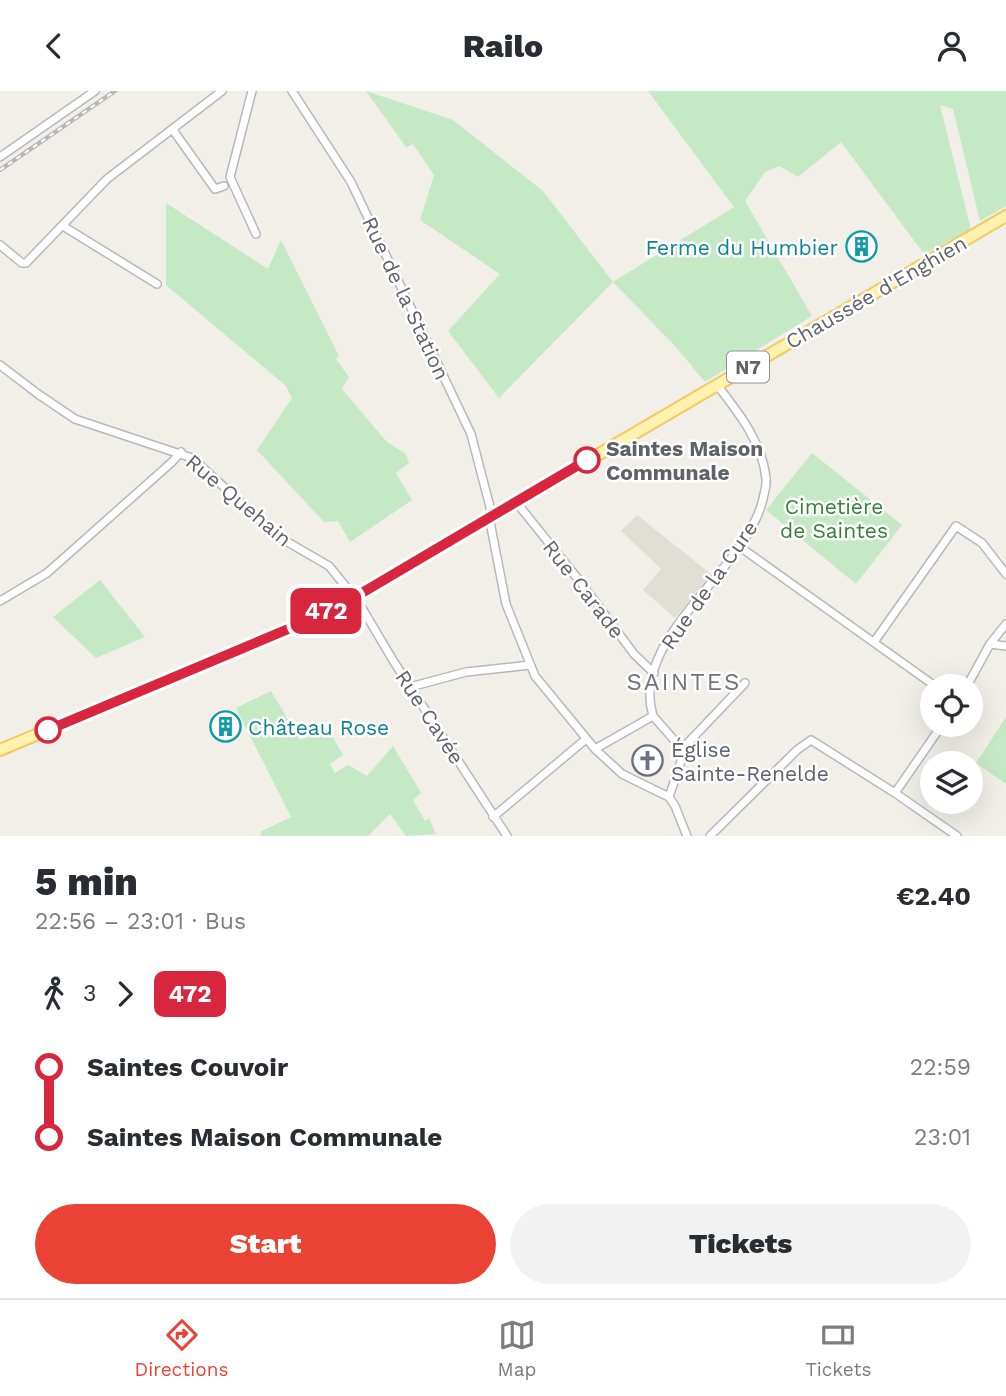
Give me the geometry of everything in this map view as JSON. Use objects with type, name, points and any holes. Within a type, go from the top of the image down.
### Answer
[{"type":"main road","name":"Chaussée d'Enghien","points":[[0,750],[293,627],[355,597],[1006,216]]},
{"type":"street","points":[[0,156],[95,91]]},
{"type":"street","points":[[0,245],[22,263],[26,263],[107,179],[222,91]]},
{"type":"street","points":[[252,91],[230,177],[256,233]]},
{"type":"street","name":"Rue de la Station","points":[[292,91],[351,182],[465,421],[481,466],[506,604],[535,676],[586,740],[622,774],[668,797]]},
{"type":"street","points":[[173,130],[215,189],[224,186]]},
{"type":"street","points":[[63,226],[157,284]]},
{"type":"street","name":"Rue Quehain","points":[[0,365],[75,419],[181,452],[201,464],[279,537],[329,566],[355,597]]},
{"type":"street","name":"Rue de la Cure","points":[[653,716],[648,701],[664,646],[678,623],[740,547],[754,526],[761,507],[766,478],[759,453],[746,423],[717,385]]},
{"type":"street","points":[[0,601],[47,573],[181,452]]},
{"type":"street","name":"Rue Carade","points":[[516,502],[634,654],[654,673]]},
{"type":"street","points":[[874,642],[956,526],[982,543],[1006,574]]},
{"type":"street","points":[[740,547],[920,676]]},
{"type":"street","name":"Rue Cavée","points":[[355,597],[493,817],[508,836]]},
{"type":"street","points":[[974,674],[996,634],[1006,624]]},
{"type":"street","points":[[990,644],[1006,646]]},
{"type":"street","points":[[410,687],[466,673],[530,665]]},
{"type":"street","points":[[687,836],[675,806],[668,797],[681,761],[682,749],[745,683]]},
{"type":"street","points":[[595,749],[653,716],[682,749]]},
{"type":"street","points":[[895,793],[934,737]]},
{"type":"street","points":[[493,817],[586,740]]},
{"type":"street","points":[[710,836],[797,750],[811,740],[957,836]]},
{"type":"shaded area","points":[[637,515],[711,574],[675,618],[643,590],[661,569],[621,531]]},
{"type":"green space","points":[[366,91],[453,120],[543,191],[613,282],[499,398],[448,331],[500,274],[420,220],[434,175],[413,144],[406,147]]},
{"type":"green space","points":[[648,91],[1006,91],[1006,206],[980,221],[953,109],[940,105],[971,230],[924,254],[841,142],[798,177],[779,166],[765,172],[745,201],[812,316],[705,382],[675,346],[613,282],[734,207]]},
{"type":"green space","points":[[166,203],[268,269],[281,240],[339,356],[336,359],[349,377],[342,389],[386,441],[406,454],[409,463],[396,473],[412,500],[350,542],[338,521],[324,522],[257,450],[292,398],[286,386],[166,285]]},
{"type":"green space","name":"Cimetière de Saintes","points":[[812,453],[902,525],[856,584],[766,510]]},
{"type":"green space","points":[[100,580],[145,637],[96,658],[53,617]]},
{"type":"green space","points":[[271,691],[300,740],[328,729],[343,755],[330,764],[335,773],[348,765],[367,776],[393,746],[421,793],[413,800],[425,821],[429,818],[436,834],[406,836],[390,814],[368,836],[262,836],[260,832],[291,817],[236,708]]},
{"type":"green space","points":[[1006,717],[1006,784],[983,768],[983,752]]},
{"type":"railway","points":[[0,170],[115,91]]},
{"type":"bus line","name":"472","points":[[48,730],[293,627],[355,597],[587,460]]},
{"type":"place","name":"Ferme du Humbier","points":[[861,247]]},
{"type":"place","name":"Saintes Maison Communale","points":[[587,460]]},
{"type":"place","name":"Château Rose","points":[[225,727]]},
{"type":"place","name":"Église Sainte-Renelde","points":[[648,761]]},
{"type":"district","name":"SAINTES","points":[[684,682]]}]
